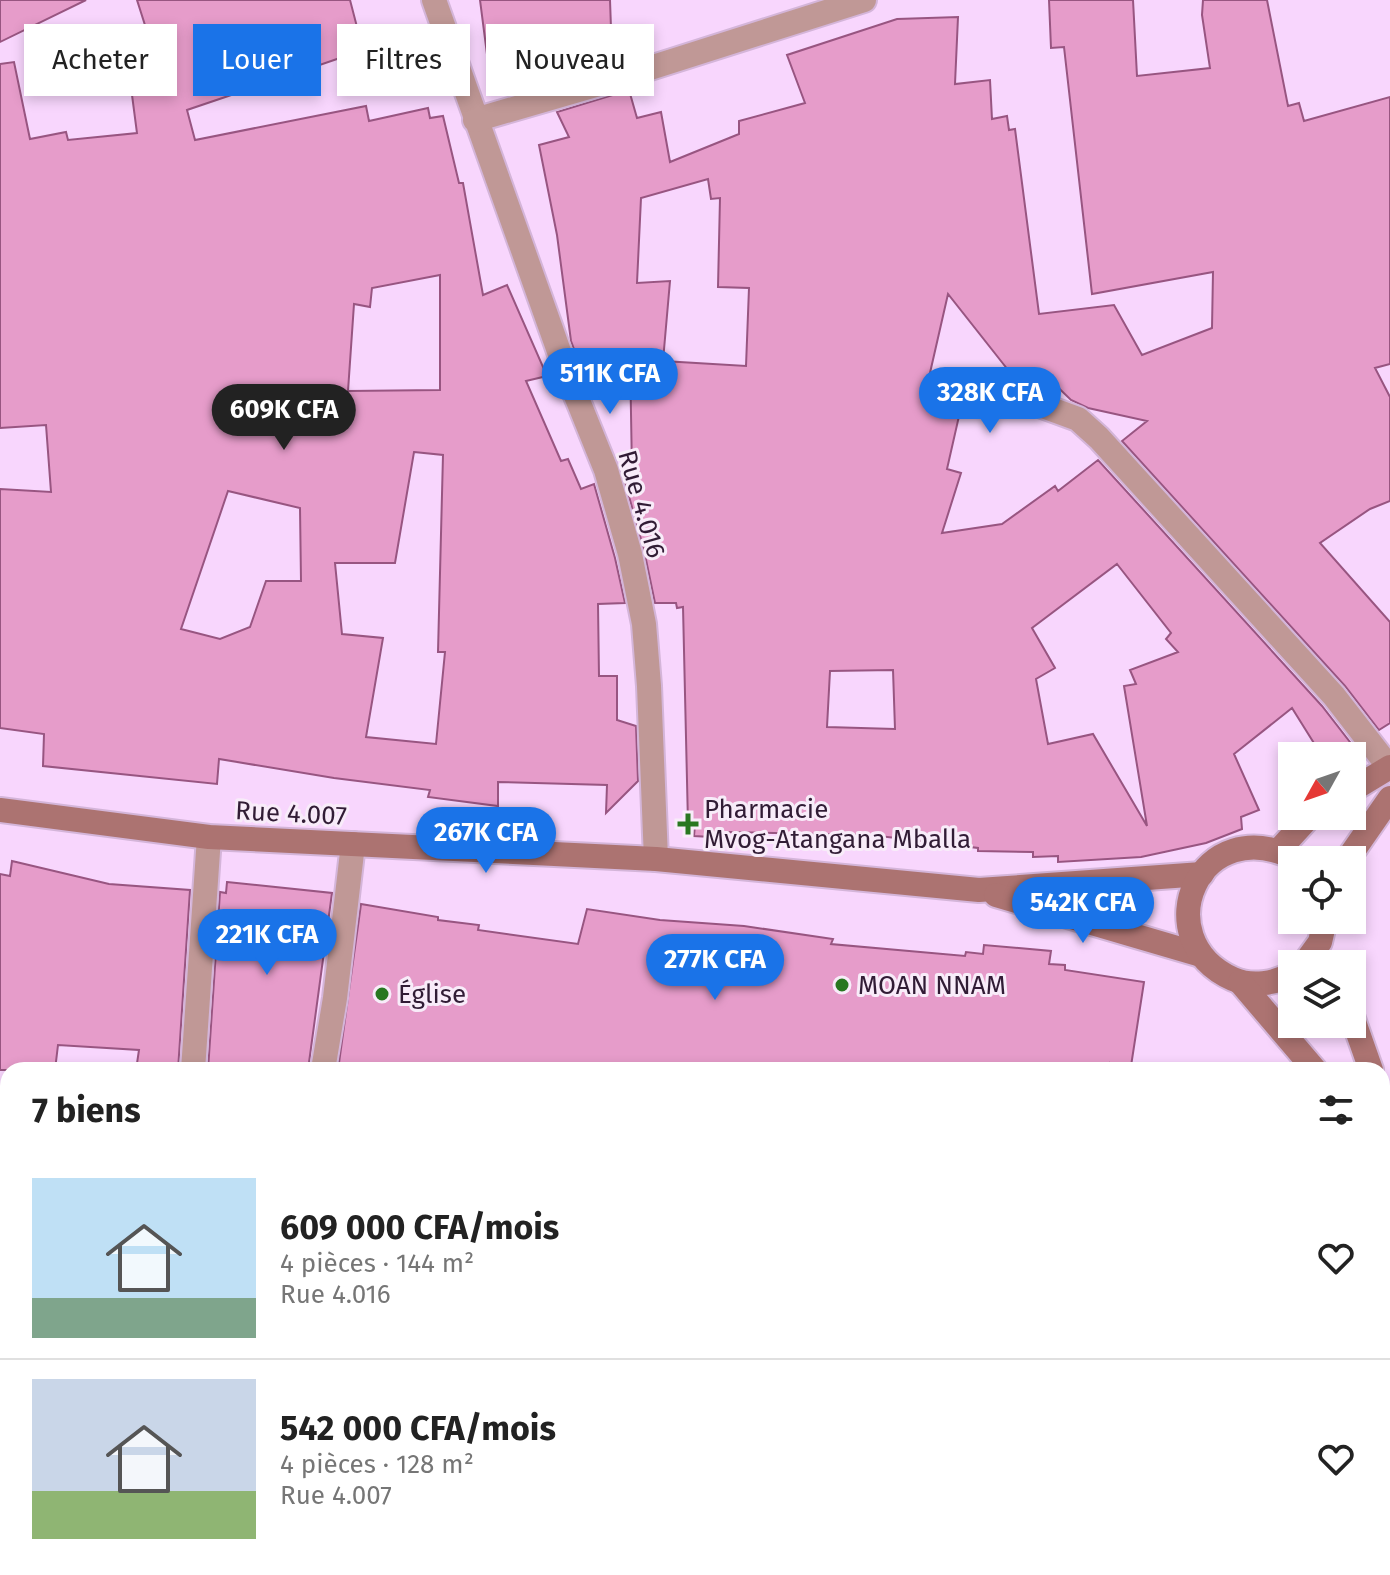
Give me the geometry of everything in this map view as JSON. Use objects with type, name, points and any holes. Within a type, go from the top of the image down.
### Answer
[{"type":"main road","points":[[1366,781],[1389,767]]},
{"type":"main road","points":[[1357,846],[1390,798]]},
{"type":"main road","name":"Rue 4.007","points":[[0,810],[209,837],[656,859],[979,890],[1202,874]]},
{"type":"main road","points":[[1278,852],[1257,846],[1236,849],[1217,858],[1191,892],[1188,914],[1191,935],[1201,955],[1218,972],[1240,982],[1265,983],[1278,978]]},
{"type":"main road","points":[[979,890],[1201,955]]},
{"type":"main road","points":[[1240,982],[1308,1062]]},
{"type":"main road","points":[[1360,1038],[1368,1062]]},
{"type":"street","name":"Rue 4.016","points":[[434,0],[566,371],[606,470],[630,554],[645,639],[656,859]]},
{"type":"street","points":[[475,120],[864,0]]},
{"type":"street","points":[[999,390],[1078,419],[1099,438],[1334,696],[1389,767]]},
{"type":"street","points":[[194,1062],[209,837]]},
{"type":"street","points":[[324,1062],[353,844]]},
{"type":"building","points":[[0,0],[86,0],[37,24],[24,24],[24,30],[0,42]]},
{"type":"building","points":[[137,0],[350,0],[356,24],[337,24],[337,59],[321,65],[321,24],[193,24],[193,96],[228,96],[187,110],[195,140],[366,106],[369,121],[428,108],[430,118],[443,116],[459,183],[463,183],[483,295],[507,285],[547,376],[526,381],[561,461],[568,459],[581,489],[594,484],[615,558],[625,603],[598,604],[599,676],[617,676],[617,720],[636,726],[638,781],[606,813],[607,785],[498,782],[498,806],[428,797],[430,790],[219,759],[217,784],[43,766],[44,734],[0,728],[0,489],[51,492],[46,425],[0,428],[0,64],[14,62],[30,139],[66,132],[68,140],[137,133],[132,96],[177,96],[177,24],[145,24]],"holes":[[[440,275],[440,390],[348,391],[354,304],[370,307],[372,288]],[[414,452],[443,455],[438,652],[445,652],[436,744],[366,737],[383,638],[342,634],[335,563],[395,563]],[[228,491],[300,508],[301,581],[266,581],[250,627],[220,639],[181,629]]]},
{"type":"building","points":[[480,0],[610,0],[611,24],[486,24],[486,46]]},
{"type":"building","points":[[1049,0],[1133,0],[1137,76],[1210,68],[1202,15],[1203,0],[1267,0],[1288,106],[1299,103],[1304,121],[1390,97],[1390,364],[1375,368],[1390,397],[1390,501],[1370,509],[1320,543],[1390,622],[1390,723],[1379,730],[1345,686],[1122,441],[1147,421],[1088,408],[1071,400],[1041,371],[1023,383],[1016,380],[948,294],[927,386],[964,394],[947,469],[961,473],[942,533],[1002,524],[1055,486],[1058,491],[1098,460],[1322,706],[1350,742],[1313,742],[1292,708],[1234,754],[1259,810],[1241,817],[1242,829],[1206,843],[1141,857],[1058,862],[1058,856],[1033,857],[1033,852],[978,851],[978,848],[871,835],[729,832],[729,838],[694,836],[695,825],[688,824],[683,607],[677,608],[676,603],[655,603],[623,475],[632,472],[630,355],[581,368],[571,341],[557,235],[539,145],[569,137],[557,112],[609,96],[631,96],[637,118],[661,112],[670,162],[739,134],[739,121],[805,103],[787,55],[897,19],[958,17],[955,84],[990,80],[992,119],[1007,116],[1009,130],[1015,129],[1039,314],[1114,305],[1142,355],[1212,328],[1213,272],[1092,294],[1064,47],[1051,48]],"holes":[[[708,179],[711,199],[720,198],[718,287],[749,288],[746,366],[663,361],[670,281],[637,283],[641,198]],[[1117,564],[1171,633],[1166,639],[1178,652],[1130,670],[1136,684],[1124,686],[1147,826],[1093,734],[1048,744],[1036,679],[1055,668],[1032,628]],[[893,670],[895,729],[827,727],[830,671]]]},
{"type":"building","points":[[12,861],[109,884],[190,890],[179,1062],[137,1062],[139,1050],[58,1045],[56,1062],[0,1062],[0,874],[10,876]]},
{"type":"building","points":[[227,882],[332,893],[309,1062],[209,1062],[220,892],[226,893]]},
{"type":"building","points":[[361,904],[479,925],[478,930],[578,944],[587,909],[660,920],[744,926],[833,939],[831,944],[965,956],[966,952],[983,954],[984,945],[1051,951],[1049,964],[1065,965],[1065,970],[1144,982],[1132,1062],[339,1062]]},
{"type":"place","name":"Pharmacie Mvog-Atangana Mballa","points":[[688,824]]},
{"type":"place","name":"MOAN NNAM","points":[[842,985]]},
{"type":"place","name":"Église","points":[[382,994]]}]
